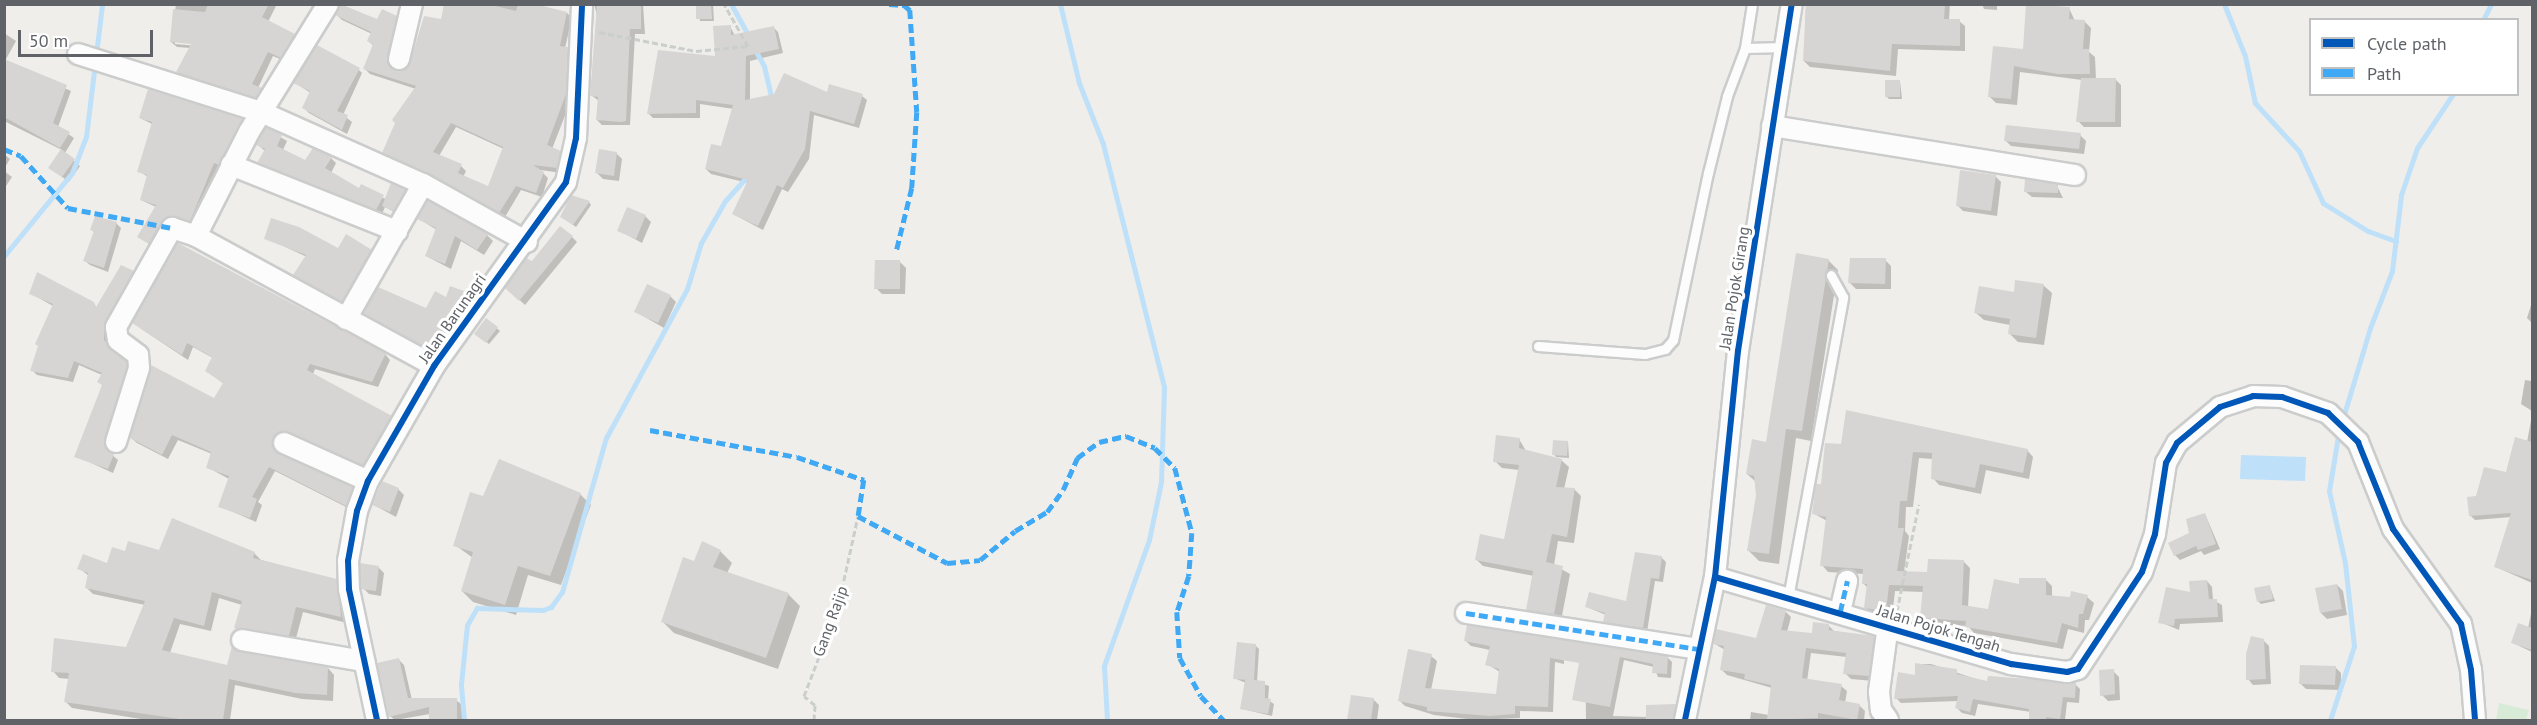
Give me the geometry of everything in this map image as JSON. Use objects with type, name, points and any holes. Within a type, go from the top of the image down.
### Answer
[{"type":"street","points":[[196,236],[231,165],[261,112],[328,4]]},
{"type":"street","points":[[399,59],[412,4]]},
{"type":"street","name":"Jalan Barunagri","points":[[377,720],[351,610],[348,561],[357,511],[368,481],[434,366],[561,193],[570,171],[577,121],[582,4]]},
{"type":"street","name":"Jalan Pojok Girang","points":[[1715,577],[1737,351],[1792,4]]},
{"type":"street","points":[[78,54],[261,112],[423,183],[527,242]]},
{"type":"street","points":[[1772,126],[2075,175]]},
{"type":"street","points":[[231,165],[397,231]]},
{"type":"street","points":[[346,319],[423,183]]},
{"type":"street","points":[[116,442],[139,368],[138,355],[118,340],[116,327],[172,228],[196,236],[434,366]]},
{"type":"street","name":"Jalan Pojok Tengah","points":[[1715,577],[1890,626],[2011,664],[2067,672],[2078,669],[2142,572],[2155,534],[2166,463],[2177,443],[2220,406],[2253,396],[2282,397],[2328,413],[2346,426],[2358,442],[2393,530],[2461,624],[2471,670],[2475,720]]},
{"type":"street","points":[[284,443],[368,481]]},
{"type":"street","points":[[1686,720],[1715,577]]},
{"type":"street","points":[[1840,612],[1847,581]]},
{"type":"street","points":[[1466,613],[1699,650]]},
{"type":"street","points":[[1888,720],[1881,710],[1879,692],[1890,626]]},
{"type":"street","points":[[242,640],[364,661]]},
{"type":"lane","points":[[1538,346],[1645,354],[1665,349],[1673,340],[1710,162],[1727,96],[1745,48],[1752,4]]},
{"type":"lane","points":[[1745,48],[1785,47]]},
{"type":"lane","points":[[1788,598],[1843,297],[1831,275]]},
{"type":"path","points":[[581,26],[591,32],[696,51],[748,46],[723,4]]},
{"type":"path","points":[[1890,626],[1919,504]]},
{"type":"green space","points":[[2499,703],[2529,710],[2526,720],[2496,720]]},
{"type":"water","points":[[2241,455],[2306,457],[2305,481],[2240,479]]},
{"type":"building","points":[[208,4],[269,4],[262,17],[295,34],[281,58],[268,52],[252,84],[262,88],[256,98],[176,72],[191,44],[170,42],[173,9],[205,12]]},
{"type":"building","points":[[340,4],[377,19],[382,9],[397,16],[387,57],[390,67],[397,71],[410,62],[424,16],[441,19],[444,4],[488,4],[516,11],[518,4],[535,4],[567,12],[560,46],[568,47],[566,94],[547,145],[561,151],[557,168],[533,165],[544,172],[536,193],[516,186],[499,213],[382,153],[395,123],[392,120],[416,86],[363,69],[373,44],[367,41],[371,32],[335,15]],"holes":[[[451,123],[503,147],[488,186],[458,173],[462,164],[433,152]]]},
{"type":"building","points":[[597,4],[641,4],[641,29],[630,29],[626,121],[596,120],[598,97],[590,96]]},
{"type":"building","points":[[696,4],[711,4],[712,19],[696,19]]},
{"type":"building","points":[[1806,4],[1945,4],[1944,19],[1960,19],[1960,46],[1892,44],[1890,71],[1803,61]]},
{"type":"building","points":[[2026,4],[2070,7],[2069,19],[2085,20],[2083,49],[2089,49],[2090,74],[2057,74],[2014,66],[2011,99],[1988,97],[1993,46],[2023,49]]},
{"type":"building","points":[[731,25],[731,35],[774,26],[779,49],[746,56],[745,100],[774,94],[784,73],[827,92],[829,84],[863,94],[854,124],[810,111],[805,149],[783,188],[777,185],[758,226],[732,214],[748,180],[705,169],[711,144],[721,146],[733,105],[696,100],[696,113],[647,114],[658,50],[715,56],[713,26]]},
{"type":"building","points":[[317,45],[360,68],[337,111],[348,115],[342,130],[302,108],[310,91],[293,83]]},
{"type":"building","points":[[4,59],[67,85],[53,123],[70,132],[60,148],[4,117]]},
{"type":"building","points":[[2081,78],[2116,78],[2115,122],[2076,122]]},
{"type":"building","points":[[1885,80],[1900,80],[1900,97],[1885,97]]},
{"type":"building","points":[[148,89],[243,119],[219,165],[214,163],[190,221],[166,218],[149,244],[137,237],[156,205],[140,200],[147,175],[137,172],[152,122],[139,118]]},
{"type":"building","points":[[2006,125],[2081,133],[2079,149],[2004,141]]},
{"type":"building","points":[[266,127],[282,135],[277,146],[305,160],[313,148],[332,157],[325,168],[359,188],[361,184],[384,195],[376,210],[257,163],[265,149],[256,145]]},
{"type":"building","points":[[61,149],[75,159],[62,177],[48,168]]},
{"type":"building","points":[[599,149],[617,152],[614,176],[595,173]]},
{"type":"building","points":[[1960,170],[1996,175],[1991,211],[1956,206]]},
{"type":"building","points":[[2025,179],[2058,184],[2058,193],[2024,192]]},
{"type":"building","points":[[391,183],[406,190],[394,211],[382,206]]},
{"type":"building","points":[[571,195],[590,201],[573,225],[560,217]]},
{"type":"building","points":[[428,200],[488,234],[477,250],[455,236],[445,264],[425,256],[436,228],[417,219]]},
{"type":"building","points":[[627,207],[646,215],[636,239],[617,231]]},
{"type":"building","points":[[95,216],[117,222],[104,268],[83,261],[94,231],[90,230]]},
{"type":"building","points":[[271,218],[299,227],[338,248],[346,234],[372,250],[342,302],[293,275],[306,255],[264,239]]},
{"type":"building","points":[[560,226],[573,236],[519,301],[505,288],[526,258],[532,261]]},
{"type":"building","points":[[178,243],[386,353],[372,382],[310,364],[307,370],[392,416],[363,466],[289,432],[278,433],[273,439],[279,454],[353,487],[346,506],[269,467],[252,497],[257,499],[250,518],[218,507],[229,476],[206,468],[211,452],[172,435],[162,455],[130,438],[151,365],[214,398],[223,383],[205,371],[212,357],[187,343],[182,355],[132,323]]},
{"type":"building","points":[[1796,253],[1829,259],[1802,431],[1786,429],[1769,554],[1747,551],[1756,495],[1754,476],[1746,474],[1752,439],[1766,442]]},
{"type":"building","points":[[1850,258],[1886,258],[1885,284],[1848,283]]},
{"type":"building","points":[[875,260],[900,260],[900,289],[874,289]]},
{"type":"building","points":[[121,265],[134,271],[104,328],[104,340],[126,361],[127,367],[105,438],[107,450],[114,454],[108,469],[74,457],[102,385],[97,382],[102,373],[74,361],[68,378],[30,371],[38,346],[35,344],[53,304],[29,294],[37,272],[94,302],[96,307]]},
{"type":"building","points":[[2015,280],[2044,284],[2036,338],[2008,334],[2010,319],[1974,313],[1979,286],[2014,292]]},
{"type":"building","points":[[647,284],[671,295],[658,323],[634,312]]},
{"type":"building","points":[[450,286],[464,291],[430,350],[363,314],[378,287],[426,308],[435,291],[446,297]]},
{"type":"building","points":[[486,318],[498,327],[486,343],[474,334]]},
{"type":"building","points":[[1846,410],[2028,449],[2023,473],[1980,464],[1975,488],[1931,479],[1932,453],[1913,452],[1907,501],[1900,501],[1898,528],[1904,528],[1897,571],[1927,572],[1928,559],[1964,560],[1962,605],[1988,609],[1994,579],[2019,584],[2019,578],[2046,578],[2046,595],[2070,597],[2071,591],[2088,595],[2083,614],[2079,614],[2078,628],[2062,623],[2057,643],[1965,627],[1966,621],[1920,618],[1923,586],[1889,585],[1886,611],[1864,608],[1867,584],[1862,584],[1863,569],[1820,566],[1826,517],[1812,514],[1816,484],[1821,484],[1825,443],[1841,444]]},
{"type":"building","points":[[1496,435],[1520,438],[1519,448],[1562,459],[1556,487],[1575,488],[1567,537],[1552,534],[1546,562],[1563,566],[1554,614],[1526,610],[1533,571],[1475,560],[1480,534],[1504,539],[1519,465],[1493,462]]},
{"type":"building","points":[[2515,437],[2532,442],[2532,580],[2494,567],[2511,513],[2469,516],[2467,497],[2476,496],[2484,467],[2506,472]]},
{"type":"building","points":[[1553,440],[1568,441],[1567,456],[1552,455]]},
{"type":"building","points":[[499,459],[581,493],[550,576],[518,566],[505,605],[461,591],[473,552],[453,546],[470,492],[483,496]]},
{"type":"building","points":[[382,481],[399,488],[390,512],[372,505]]},
{"type":"building","points":[[2205,513],[2216,544],[2198,550],[2196,546],[2174,556],[2168,543],[2189,533],[2186,519]]},
{"type":"building","points":[[172,518],[255,552],[253,558],[337,579],[341,617],[296,607],[289,636],[237,629],[234,628],[242,601],[212,592],[204,626],[174,618],[162,650],[227,665],[232,646],[240,652],[328,667],[327,695],[295,693],[229,679],[223,720],[186,720],[64,702],[69,673],[51,672],[54,638],[126,647],[145,601],[85,588],[88,573],[77,569],[83,554],[107,563],[112,547],[125,551],[128,541],[159,550]]},
{"type":"building","points":[[702,541],[721,550],[713,567],[789,593],[766,658],[661,622],[683,557],[694,561]]},
{"type":"building","points":[[1635,552],[1662,556],[1659,579],[1651,578],[1643,628],[1603,622],[1605,613],[1585,607],[1589,592],[1626,601]]},
{"type":"building","points":[[360,563],[379,566],[376,591],[361,589]]},
{"type":"building","points":[[2207,580],[2209,599],[2217,599],[2218,617],[2175,619],[2174,626],[2158,623],[2166,587],[2190,592],[2189,581]]},
{"type":"building","points":[[2337,584],[2342,609],[2320,613],[2315,588]]},
{"type":"building","points":[[2270,585],[2273,599],[2257,602],[2254,588]]},
{"type":"building","points":[[1766,605],[1786,611],[1781,630],[1812,633],[1813,622],[1829,624],[1829,630],[1874,636],[1869,676],[1843,674],[1846,653],[1806,648],[1802,678],[1842,684],[1839,700],[1860,704],[1857,720],[1818,713],[1818,718],[1767,720],[1771,685],[1744,679],[1745,674],[1720,670],[1724,646],[1713,644],[1716,629],[1756,638]]},
{"type":"building","points":[[2518,623],[2532,628],[2532,650],[2511,643]]},
{"type":"building","points":[[1467,625],[1668,656],[1667,674],[1652,673],[1653,664],[1620,657],[1610,707],[1572,700],[1579,663],[1550,658],[1548,707],[1515,706],[1515,714],[1490,716],[1427,711],[1427,707],[1398,701],[1408,649],[1432,654],[1425,688],[1496,694],[1499,669],[1485,665],[1490,646],[1464,641]]},
{"type":"building","points":[[2251,636],[2264,639],[2266,679],[2246,680],[2246,654]]},
{"type":"building","points":[[1237,642],[1256,644],[1254,680],[1265,681],[1265,698],[1271,699],[1268,714],[1240,709],[1245,680],[1249,680],[1233,679]]},
{"type":"building","points":[[399,658],[408,698],[457,698],[457,720],[429,720],[429,707],[389,717],[377,663]]},
{"type":"building","points":[[1915,663],[1957,669],[1957,674],[1987,681],[1988,676],[2076,682],[2075,698],[2063,697],[2060,719],[2046,717],[2046,720],[2029,720],[2029,709],[1973,699],[1970,712],[1955,708],[1958,696],[1894,699],[1898,672],[1915,675]]},
{"type":"building","points":[[2300,665],[2336,666],[2335,685],[2299,684]]},
{"type":"building","points":[[2114,669],[2115,694],[2100,696],[2099,670]]},
{"type":"building","points":[[1351,695],[1374,698],[1371,720],[1347,720]]},
{"type":"building","points":[[1676,704],[1673,720],[1646,720],[1646,705]]},
{"type":"waterway","points":[[4,256],[72,173],[86,137],[102,4]]},
{"type":"waterway","points":[[731,4],[749,37]]},
{"type":"waterway","points":[[1060,4],[1079,83],[1103,144],[1164,387],[1161,482],[1149,540],[1104,666],[1107,720]]},
{"type":"waterway","points":[[2224,4],[2245,56],[2255,103],[2299,151],[2323,203],[2368,231],[2396,241]]},
{"type":"waterway","points":[[2484,18],[2491,4]]},
{"type":"waterway","points":[[754,48],[764,66],[772,101]]},
{"type":"waterway","points":[[2342,421],[2370,328],[2392,271],[2401,195],[2417,148],[2452,96]]},
{"type":"waterway","points":[[464,720],[461,684],[467,625],[477,608],[543,610],[551,607],[562,592],[606,438],[687,289],[701,243],[725,201],[749,174]]},
{"type":"waterway","points":[[2330,720],[2354,646],[2345,563],[2329,491],[2339,430]]},
{"type":"marked path","points":[[889,4],[904,5],[910,10],[917,112],[912,188],[896,253]]},
{"type":"marked path","points":[[4,149],[21,156],[68,208],[172,228]]},
{"type":"marked path","points":[[650,430],[797,457],[864,480],[858,516],[947,563],[980,560],[1015,531],[1047,512],[1063,490],[1077,458],[1099,442],[1126,436],[1155,448],[1175,468],[1192,533],[1189,576],[1177,612],[1180,658],[1201,696],[1223,720]]},
{"type":"marked path","points":[[1840,612],[1847,581]]},
{"type":"marked path","points":[[1466,613],[1699,649]]},
{"type":"cycle path","points":[[377,720],[349,589],[348,561],[357,511],[368,481],[434,366],[566,182],[576,138],[582,4]]},
{"type":"cycle path","points":[[1685,720],[1715,577],[1738,351],[1792,4]]},
{"type":"cycle path","points":[[1715,577],[2011,664],[2067,672],[2078,669],[2142,572],[2155,534],[2166,463],[2177,443],[2220,407],[2253,396],[2282,397],[2328,413],[2358,442],[2393,529],[2461,624],[2471,670],[2475,720]]}]
